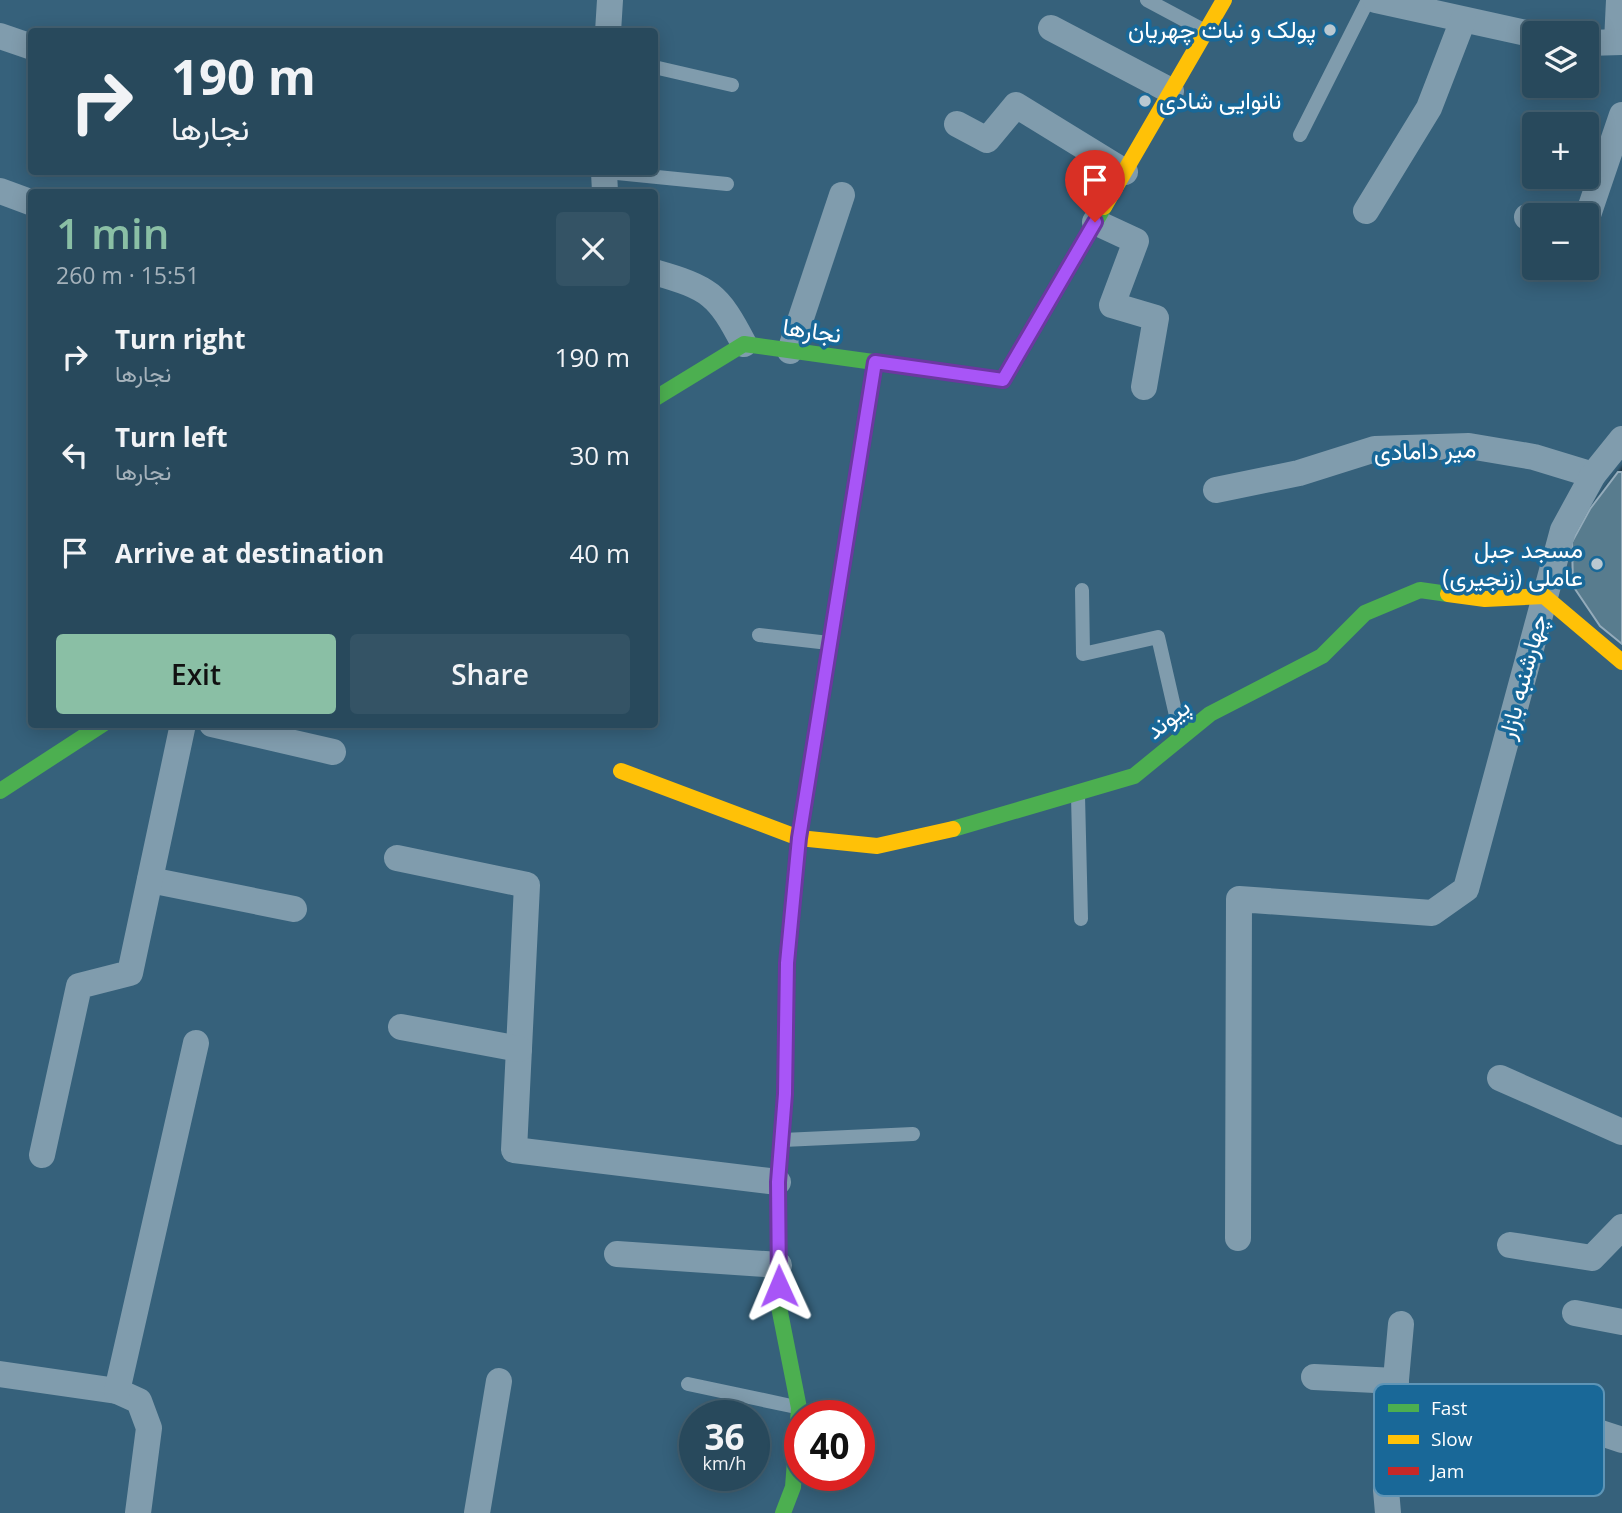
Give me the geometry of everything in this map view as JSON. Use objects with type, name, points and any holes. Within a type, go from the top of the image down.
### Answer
[{"type":"street","points":[[608,28],[610,0]]},
{"type":"street","name":"نجارها","points":[[744,344],[1003,380],[1224,0]]},
{"type":"street","points":[[1376,0],[1522,31]]},
{"type":"street","points":[[1599,43],[1619,42],[1619,0]]},
{"type":"street","points":[[1366,211],[1429,108],[1463,20]]},
{"type":"street","points":[[1051,28],[1171,92]]},
{"type":"street","points":[[0,36],[28,46]]},
{"type":"street","points":[[957,124],[987,140],[1016,106],[1125,172]]},
{"type":"street","points":[[1592,203],[1622,116]]},
{"type":"street","points":[[0,191],[28,201]]},
{"type":"street","points":[[790,351],[842,195]]},
{"type":"street","points":[[1095,222],[1136,241],[1112,305],[1156,318],[1144,387]]},
{"type":"street","points":[[658,273],[709,291],[725,308],[744,344],[658,397]]},
{"type":"street","points":[[797,1400],[779,1307],[778,1182],[782,1140],[787,963],[799,838],[875,362]]},
{"type":"street","name":"چهارشنبه بازار","points":[[1238,1238],[1239,899],[1432,913],[1466,889],[1563,530],[1593,475],[1622,439]]},
{"type":"street","name":"میر دامادی","points":[[1216,490],[1299,473],[1375,449],[1469,446],[1534,457],[1593,475]]},
{"type":"street","name":"پیوند","points":[[621,771],[799,838],[877,846],[969,825],[1134,776],[1210,714],[1322,656],[1365,613],[1420,590],[1485,599],[1544,596]]},
{"type":"street","points":[[1544,596],[1622,662]]},
{"type":"street","points":[[0,791],[97,728]]},
{"type":"street","points":[[42,1154],[79,986],[130,973],[182,728]]},
{"type":"street","points":[[229,728],[333,752]]},
{"type":"street","points":[[397,858],[527,885],[514,1150],[778,1182]]},
{"type":"street","points":[[150,880],[294,909]]},
{"type":"street","points":[[401,1027],[519,1049]]},
{"type":"street","points":[[117,1391],[197,1043]]},
{"type":"street","points":[[1500,1078],[1622,1132]]},
{"type":"street","points":[[1510,1245],[1592,1258],[1622,1227]]},
{"type":"street","points":[[617,1254],[779,1265]]},
{"type":"street","points":[[1575,1312],[1622,1322]]},
{"type":"street","points":[[1396,1384],[1401,1324]]},
{"type":"street","points":[[0,1374],[117,1391],[139,1401],[149,1428],[138,1513]]},
{"type":"street","points":[[1314,1377],[1396,1381]]},
{"type":"street","points":[[477,1513],[499,1381]]},
{"type":"street","points":[[783,1513],[791,1491]]},
{"type":"lane","points":[[1147,0],[1206,32]]},
{"type":"lane","points":[[1300,135],[1368,0]]},
{"type":"lane","points":[[658,68],[732,85]]},
{"type":"lane","points":[[636,175],[727,184]]},
{"type":"lane","points":[[1082,590],[1083,654],[1158,637],[1181,737]]},
{"type":"lane","points":[[759,635],[830,643]]},
{"type":"lane","points":[[1078,791],[1081,919]]},
{"type":"lane","points":[[782,1140],[912,1134]]},
{"type":"lane","points":[[688,1384],[784,1405]]},
{"type":"building","name":"مسجد جبل عاملی (زنجیری)","points":[[1618,472],[1622,472],[1622,644],[1600,626],[1573,586],[1572,542],[1590,509]]},
{"type":"traffic: fast","points":[[658,397],[744,344],[1003,380],[1104,207]]},
{"type":"traffic: fast","points":[[854,493],[875,362]]},
{"type":"traffic: fast","points":[[953,829],[1134,776],[1210,714],[1322,656],[1365,613],[1420,590],[1448,594]]},
{"type":"traffic: fast","points":[[0,791],[97,728]]},
{"type":"traffic: fast","points":[[783,1513],[793,1487],[799,1408],[779,1307],[778,1182],[785,1094],[787,963],[799,838]]},
{"type":"traffic: slow","points":[[1104,207],[1224,0]]},
{"type":"traffic: slow","points":[[1448,594],[1485,599],[1544,596],[1622,662]]},
{"type":"traffic: slow","points":[[621,771],[799,838],[877,846],[953,829]]},
{"type":"traffic: jam","points":[[799,838],[854,493]]},
{"type":"place","name":"پولک و نبات چهریان","points":[[1330,30]]},
{"type":"place","name":"نانوایی شادی","points":[[1145,101]]},
{"type":"place","name":"مسجد جبل عاملی (زنجیری)","points":[[1597,564]]},
{"type":"route","points":[[779,1286],[778,1182],[785,1094],[787,963],[799,838],[875,362],[1003,380],[1095,222]]}]
